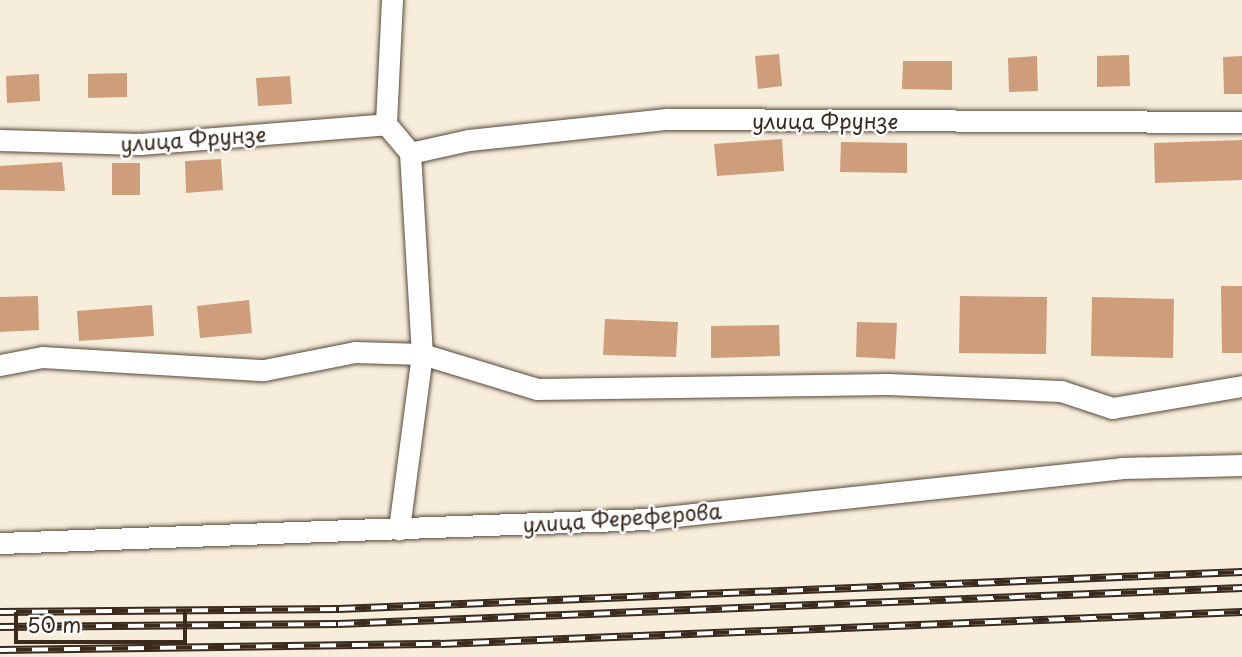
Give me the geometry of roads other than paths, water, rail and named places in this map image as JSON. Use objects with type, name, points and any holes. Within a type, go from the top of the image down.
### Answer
[{"type":"street","points":[[391,0],[386,124],[410,153],[422,354],[398,529]]},
{"type":"street","name":"улица Фрунзе","points":[[410,153],[468,140],[667,119],[1242,121]]},
{"type":"street","name":"улица Фрунзе","points":[[0,140],[140,145],[386,124]]},
{"type":"street","points":[[0,365],[42,357],[264,370],[355,352],[422,354],[537,389],[888,384],[1062,391],[1112,408],[1242,386]]},
{"type":"street","name":"улица Фереферова","points":[[0,542],[647,519],[1121,468],[1242,465]]},
{"type":"railway","points":[[0,612],[339,609],[1242,572]]},
{"type":"railway","points":[[0,627],[338,624],[1242,588]]},
{"type":"railway","points":[[0,650],[441,644],[1242,612]]}]
